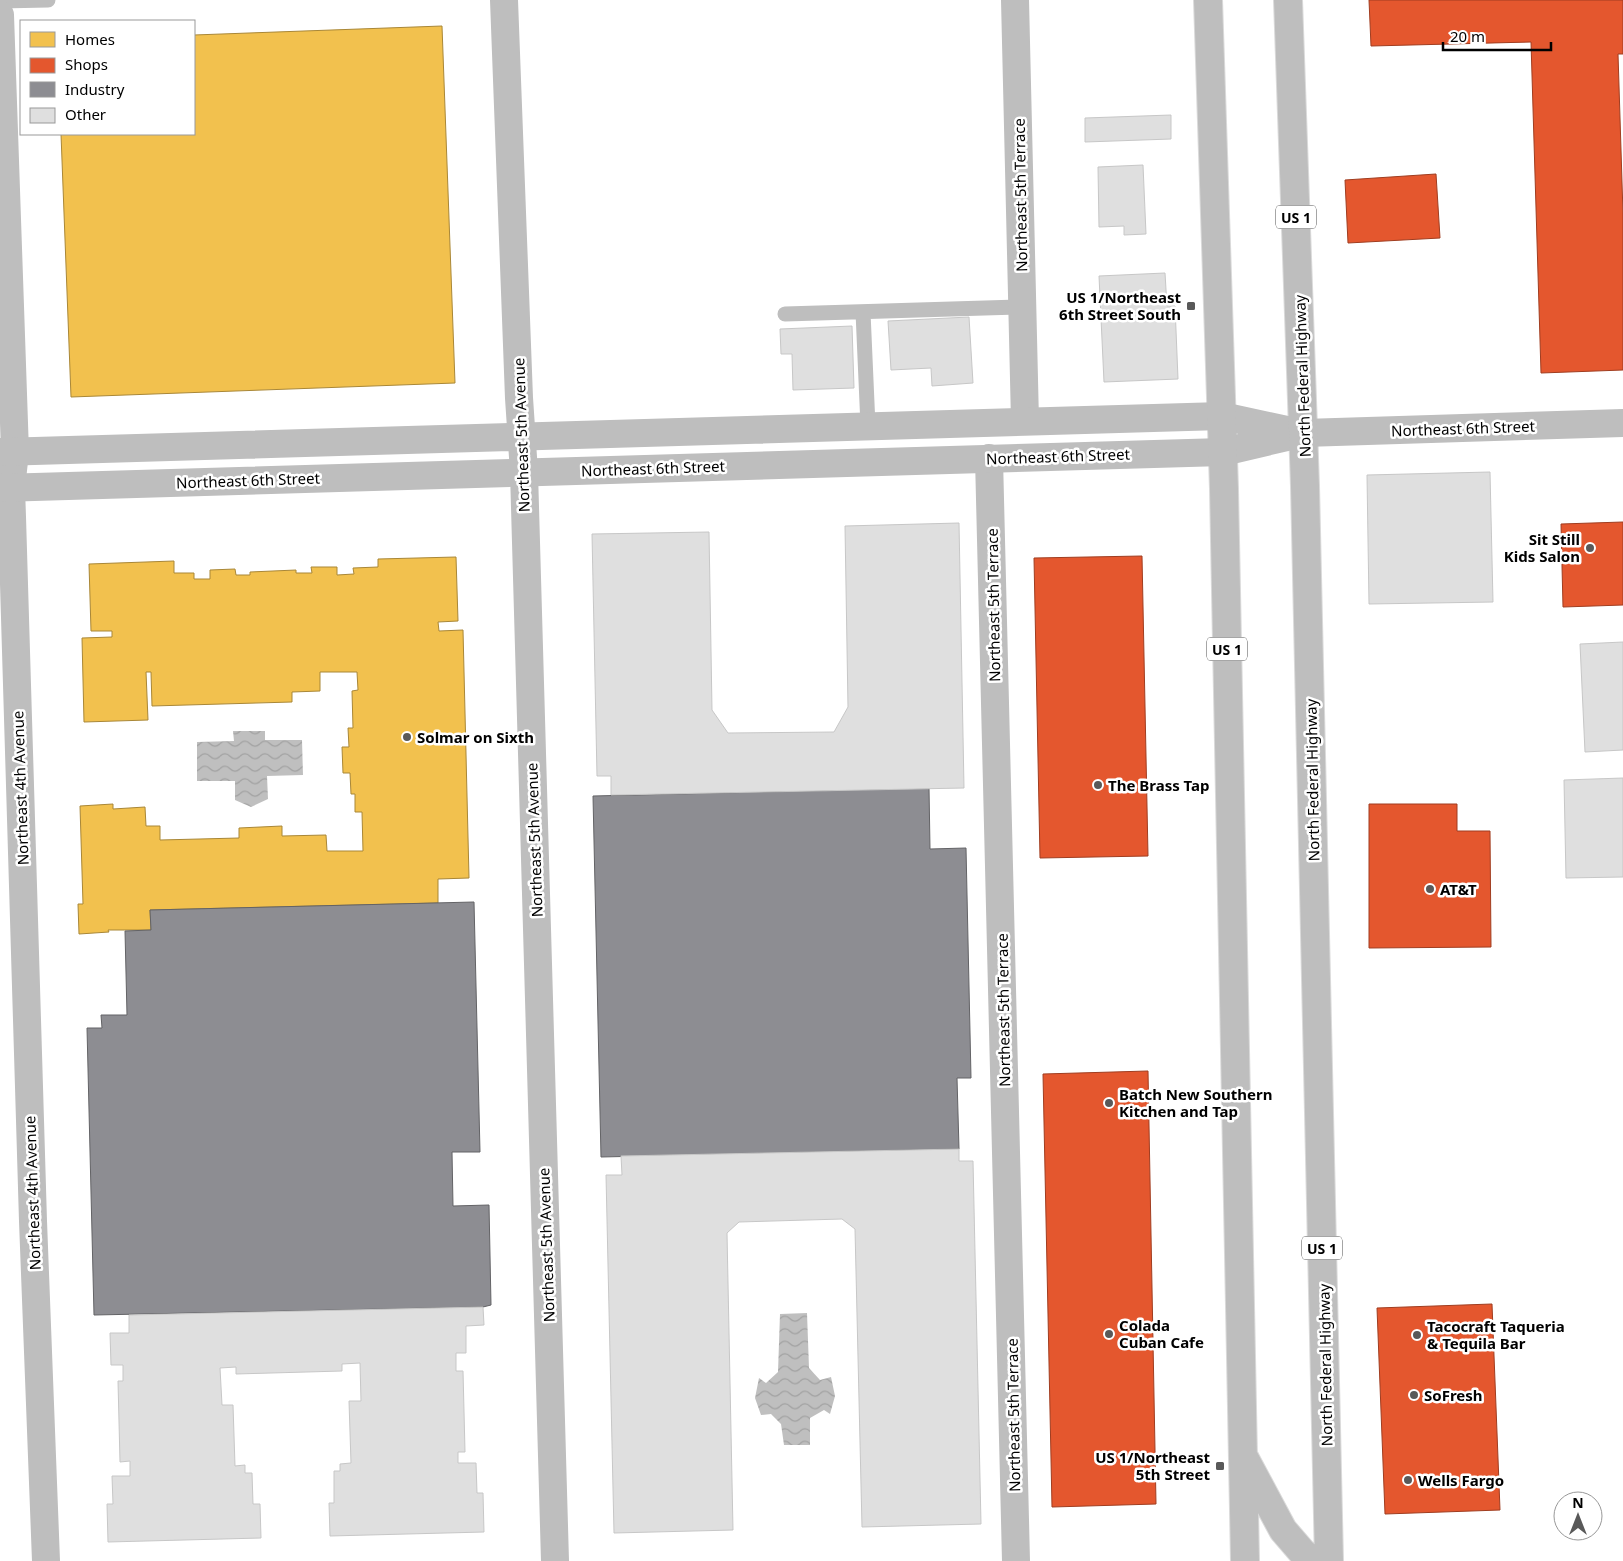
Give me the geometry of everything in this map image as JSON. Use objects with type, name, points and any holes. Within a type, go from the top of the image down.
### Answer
[{"type":"street","name":"Northeast 5th Avenue","points":[[504,0],[520,436],[524,472],[555,1561]]},
{"type":"street","name":"Northeast 5th Terrace","points":[[1015,0],[1025,421]]},
{"type":"street","name":"US 1","points":[[1208,0],[1223,452],[1245,1561]]},
{"type":"street","name":"North Federal Highway","points":[[1288,0],[1304,433],[1329,1561]]},
{"type":"street","name":"Northeast 4th Avenue","points":[[0,15],[8,452],[6,488],[46,1561]]},
{"type":"street","name":"Northeast 6th Street","points":[[8,452],[1222,416],[1304,433]]},
{"type":"street","name":"Northeast 6th Street","points":[[6,488],[1223,452],[1304,433],[1623,423]]},
{"type":"street","name":"Northeast 5th Terrace","points":[[989,458],[1016,1561]]},
{"type":"street","points":[[1243,1456],[1283,1530],[1302,1552],[1313,1561]]},
{"type":"street","points":[[549,1561],[562,1561]]},
{"type":"lane","points":[[0,1],[48,0]]},
{"type":"lane","points":[[785,314],[1022,307]]},
{"type":"lane","points":[[863,312],[868,426]]},
{"type":"water","points":[[233,731],[265,731],[265,740],[302,740],[303,775],[267,776],[268,799],[251,807],[235,800],[235,781],[197,781],[197,742],[234,741]]},
{"type":"water","points":[[807,1313],[809,1368],[820,1380],[831,1377],[835,1396],[830,1414],[824,1410],[810,1418],[810,1445],[784,1445],[781,1424],[771,1414],[761,1415],[755,1398],[759,1378],[766,1383],[778,1372],[780,1314]]},
{"type":"building: Homes","points":[[442,26],[455,383],[71,397],[61,135],[195,135],[195,35]]},
{"type":"building: Homes","name":"Solmar on Sixth","points":[[456,557],[458,621],[438,622],[439,631],[463,630],[469,878],[438,879],[438,903],[150,910],[151,930],[108,930],[109,932],[79,934],[78,904],[83,904],[80,806],[113,804],[113,809],[145,807],[146,826],[160,826],[160,840],[239,838],[239,828],[282,826],[282,836],[326,835],[327,851],[363,851],[362,812],[355,812],[355,794],[351,794],[350,773],[343,773],[342,747],[349,747],[348,728],[353,728],[352,691],[358,690],[357,672],[320,672],[320,691],[292,692],[292,702],[152,706],[151,672],[146,672],[148,720],[84,722],[82,638],[112,637],[112,631],[91,631],[89,564],[174,561],[174,573],[194,573],[194,579],[210,579],[210,570],[235,569],[236,575],[250,575],[250,572],[296,570],[296,573],[312,573],[311,567],[337,567],[337,575],[354,574],[353,568],[378,567],[378,559]]},
{"type":"building: Shops","points":[[1369,0],[1623,0],[1623,54],[1618,54],[1623,214],[1623,370],[1541,373],[1531,42],[1371,46]]},
{"type":"building: Shops","points":[[1436,174],[1440,238],[1348,243],[1345,180]]},
{"type":"building: Shops","points":[[1623,522],[1623,605],[1563,607],[1561,524]]},
{"type":"building: Shops","points":[[1142,556],[1148,856],[1040,858],[1034,558]]},
{"type":"building: Shops","name":"AT&T","points":[[1369,804],[1457,804],[1457,831],[1490,831],[1491,947],[1369,948]]},
{"type":"building: Shops","points":[[1148,1071],[1156,1504],[1052,1507],[1043,1074]]},
{"type":"building: Shops","points":[[1492,1304],[1500,1510],[1385,1514],[1377,1308]]},
{"type":"building: Industry","points":[[929,788],[930,849],[966,848],[971,1078],[957,1078],[959,1149],[601,1157],[593,796]]},
{"type":"building: Industry","points":[[474,902],[480,1152],[452,1152],[453,1206],[489,1205],[491,1305],[483,1307],[94,1315],[87,1028],[102,1028],[101,1015],[127,1015],[125,931],[151,930],[150,910]]},
{"type":"building: Other","points":[[1171,115],[1171,139],[1085,142],[1085,118]]},
{"type":"building: Other","points":[[1143,165],[1146,234],[1124,235],[1124,226],[1099,227],[1098,167]]},
{"type":"building: Other","points":[[1165,273],[1167,306],[1175,306],[1178,379],[1104,382],[1099,276]]},
{"type":"building: Other","points":[[969,317],[973,383],[932,386],[931,368],[891,370],[888,321]]},
{"type":"building: Other","points":[[852,326],[854,388],[793,390],[792,354],[781,354],[780,329]]},
{"type":"building: Other","points":[[1490,472],[1493,602],[1369,604],[1367,475]]},
{"type":"building: Other","points":[[959,523],[964,788],[611,795],[611,776],[597,776],[592,534],[709,532],[712,710],[728,733],[834,732],[848,707],[845,526]]},
{"type":"building: Other","points":[[1623,642],[1623,750],[1585,752],[1580,644]]},
{"type":"building: Other","points":[[1623,778],[1623,877],[1566,878],[1564,780]]},
{"type":"building: Other","points":[[959,1149],[959,1161],[973,1161],[981,1524],[862,1527],[855,1229],[842,1219],[739,1222],[727,1233],[733,1530],[614,1533],[606,1175],[622,1175],[621,1156]]},
{"type":"building: Other","points":[[483,1307],[484,1325],[466,1326],[466,1353],[456,1353],[456,1371],[463,1371],[465,1452],[458,1452],[458,1463],[476,1463],[477,1493],[483,1493],[484,1532],[330,1536],[329,1503],[334,1503],[334,1471],[340,1471],[340,1464],[351,1463],[349,1401],[361,1401],[360,1363],[342,1364],[342,1371],[236,1374],[236,1367],[220,1368],[222,1405],[233,1405],[235,1466],[245,1465],[245,1473],[252,1473],[253,1504],[260,1504],[261,1538],[108,1542],[107,1504],[113,1504],[112,1476],[130,1476],[130,1461],[120,1462],[118,1381],[123,1381],[123,1365],[111,1365],[110,1333],[129,1333],[129,1315]]},
{"type":"place","name":"US 1/Northeast 6th Street South","points":[[1191,306]]},
{"type":"place","name":"Sit Still Kids Salon","points":[[1590,548]]},
{"type":"place","name":"Solmar on Sixth","points":[[407,737]]},
{"type":"place","name":"The Brass Tap","points":[[1098,785]]},
{"type":"place","name":"AT&T","points":[[1430,889]]},
{"type":"place","name":"Batch New Southern Kitchen and Tap","points":[[1109,1103]]},
{"type":"place","name":"Colada Cuban Cafe","points":[[1109,1334]]},
{"type":"place","name":"Tacocraft Taqueria & Tequila Bar","points":[[1417,1335]]},
{"type":"place","name":"SoFresh","points":[[1414,1395]]},
{"type":"place","name":"US 1/Northeast 5th Street","points":[[1220,1466]]},
{"type":"place","name":"Wells Fargo","points":[[1408,1480]]}]
